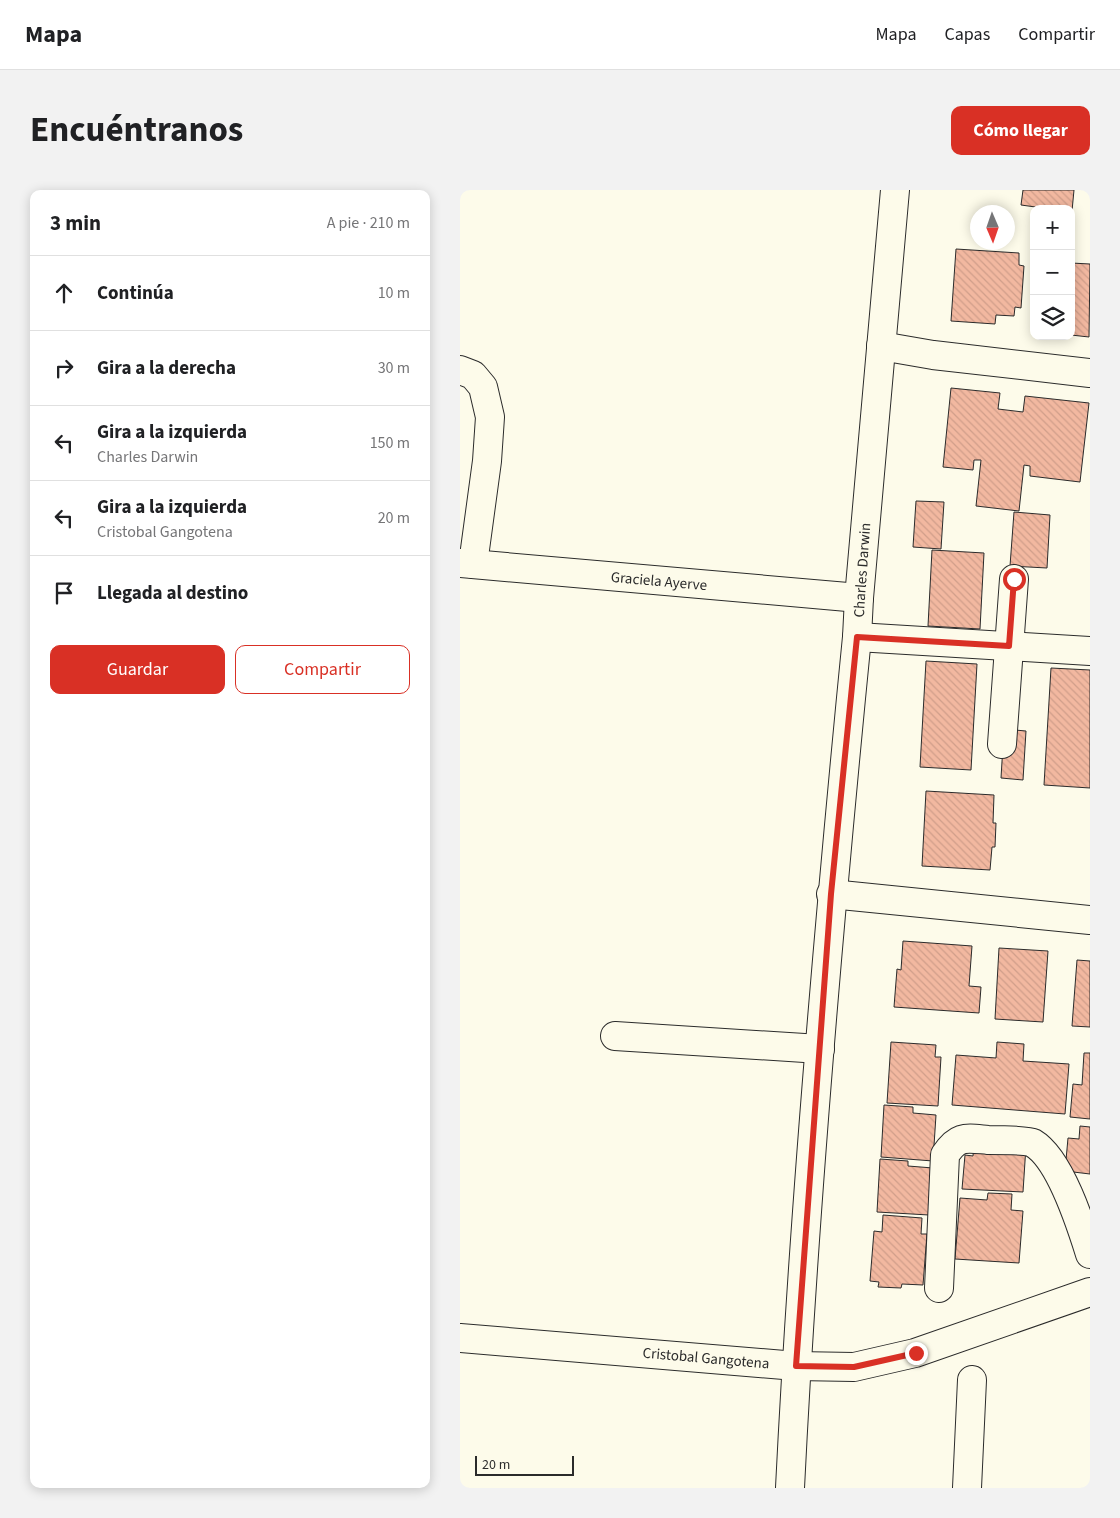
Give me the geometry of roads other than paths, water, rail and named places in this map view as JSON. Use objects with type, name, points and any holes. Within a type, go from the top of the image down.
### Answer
[{"type":"street","name":"Charles Darwin","points":[[790,1488],[796,1366],[831,894],[857,637],[858,598],[895,190]]},
{"type":"street","points":[[881,346],[1090,373]]},
{"type":"street","points":[[460,370],[473,375],[483,386],[490,417],[488,461],[467,564]]},
{"type":"street","name":"Graciela Ayerve","points":[[467,564],[858,598]]},
{"type":"street","points":[[1002,744],[1014,579]]},
{"type":"street","points":[[857,637],[1090,651]]},
{"type":"street","points":[[831,894],[1090,920]]},
{"type":"street","points":[[615,1036],[820,1049]]},
{"type":"street","points":[[939,1288],[945,1155],[952,1144],[964,1138],[1032,1142],[1049,1157],[1065,1185],[1090,1254]]},
{"type":"street","name":"Cristobal Gangotena","points":[[460,1338],[796,1366],[854,1367],[916,1353],[1090,1292]]},
{"type":"street","points":[[967,1488],[972,1380]]}]
